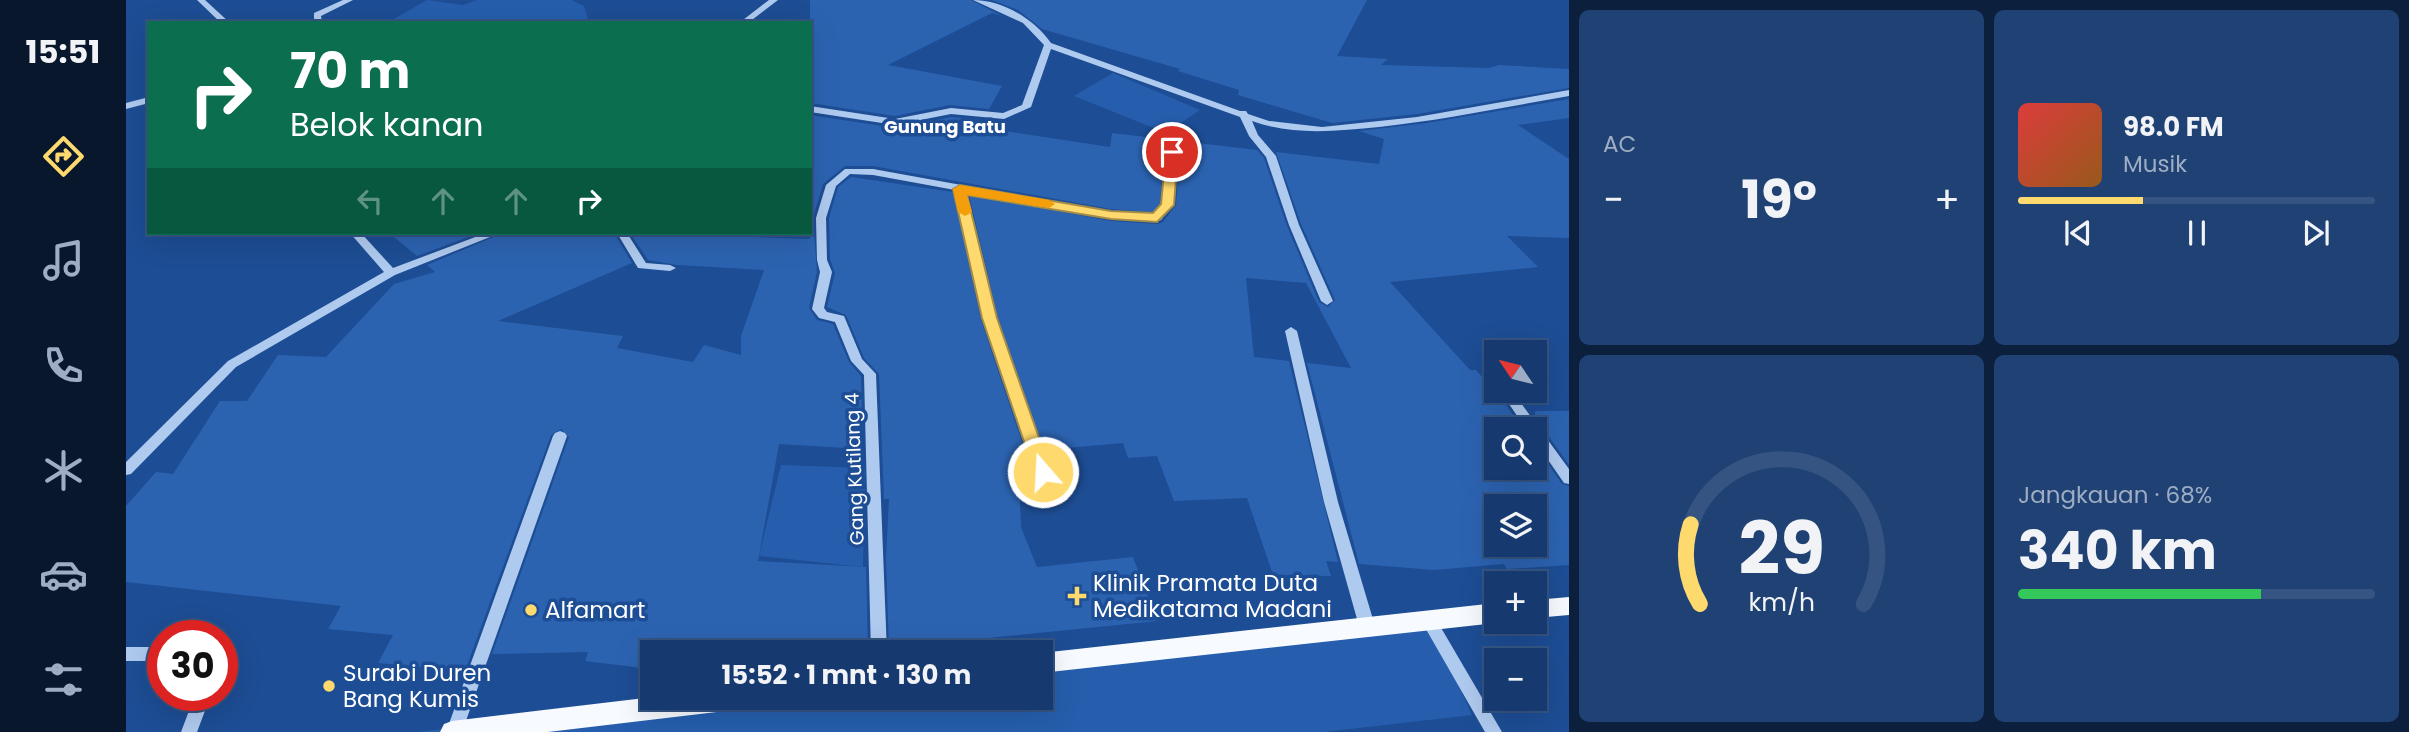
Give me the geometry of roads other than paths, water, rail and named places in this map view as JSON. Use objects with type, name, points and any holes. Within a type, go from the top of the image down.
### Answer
[{"type":"main road","points":[[1547,608],[1569,606]]},
{"type":"main road","points":[[1053,662],[1484,614]]},
{"type":"main road","points":[[453,732],[640,710]]},
{"type":"street","points":[[201,0],[224,21]]},
{"type":"street","points":[[318,21],[317,15],[322,11],[349,0]]},
{"type":"street","points":[[746,21],[774,0]]},
{"type":"street","points":[[977,0],[1022,17],[1033,25],[1048,45],[1282,127],[1322,130],[1417,120],[1569,93]]},
{"type":"street","points":[[812,109],[895,122],[951,111],[1004,116],[1026,107],[1048,45]]},
{"type":"street","points":[[126,106],[147,101]]},
{"type":"street","points":[[1243,113],[1254,136],[1271,156],[1294,225],[1327,301]]},
{"type":"street","points":[[1051,498],[989,318],[960,189],[1111,215],[1157,218],[1168,205],[1172,152]]},
{"type":"street","name":"Gang Kutilang 4","points":[[878,640],[870,374],[857,361],[840,319],[823,315],[818,309],[826,272],[822,260],[821,218],[831,186],[842,174],[857,171],[960,189]]},
{"type":"street","points":[[357,235],[391,273]]},
{"type":"street","points":[[126,470],[232,364],[391,273],[490,235]]},
{"type":"street","points":[[623,235],[642,266],[670,268]]},
{"type":"street","points":[[1291,331],[1331,502],[1367,626]]},
{"type":"street","points":[[453,732],[560,436]]},
{"type":"street","points":[[1547,448],[1569,479]]},
{"type":"street","points":[[1428,619],[1494,732]]},
{"type":"street","points":[[126,654],[147,654]]},
{"type":"street","points":[[189,732],[197,711]]},
{"type":"place","name":"Klinik Pramata Duta Medikatama Madani","points":[[1077,596]]},
{"type":"place","name":"Alfamart","points":[[531,610]]},
{"type":"place","name":"Surabi Duren Bang Kumis","points":[[329,686]]},
{"type":"district","name":"Gunung Batu","points":[[945,127]]}]
